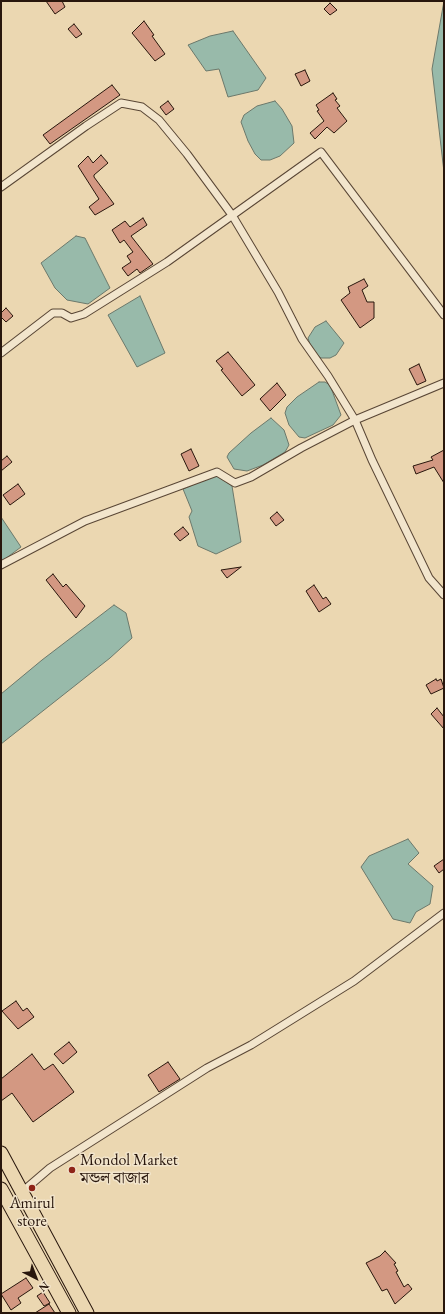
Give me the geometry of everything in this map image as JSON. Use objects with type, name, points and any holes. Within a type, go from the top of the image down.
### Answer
[{"type":"highway","points":[[1,1153],[87,1313]]},
{"type":"highway","points":[[1,1189],[5,1204],[69,1313]]},
{"type":"street","points":[[1,187],[86,126],[121,103],[142,108],[159,120],[187,154],[232,215],[278,292],[302,339],[328,376],[355,420],[372,460],[429,578],[444,595]]},
{"type":"street","points":[[1,353],[53,313],[62,314],[71,318],[84,314],[167,262],[321,152],[444,315]]},
{"type":"street","points":[[1,565],[85,521],[217,472],[235,483],[250,477],[355,420],[444,383]]},
{"type":"street","points":[[22,1192],[50,1168],[207,1068],[251,1045],[354,981],[444,913]]},
{"type":"shaded area","points":[[444,1],[444,172],[432,69]]},
{"type":"shaded area","points":[[233,31],[266,78],[258,90],[228,97],[219,69],[206,71],[188,45],[210,36]]},
{"type":"shaded area","points":[[275,101],[282,109],[292,126],[294,143],[280,156],[270,160],[261,160],[255,154],[248,141],[241,122],[244,115],[257,106]]},
{"type":"shaded area","points":[[76,236],[85,238],[110,288],[88,304],[67,300],[55,288],[41,263]]},
{"type":"shaded area","points":[[140,296],[165,353],[137,367],[108,315]]},
{"type":"shaded area","points":[[326,321],[344,343],[336,355],[330,358],[321,358],[312,351],[308,338],[315,327]]},
{"type":"shaded area","points":[[319,382],[325,382],[330,385],[341,415],[333,425],[305,438],[299,437],[289,425],[285,413],[287,407],[297,397]]},
{"type":"shaded area","points":[[271,418],[284,430],[289,445],[285,452],[263,465],[247,471],[234,469],[227,457],[229,453],[251,433]]},
{"type":"shaded area","points":[[216,475],[232,486],[241,542],[216,554],[198,546],[189,517],[192,511],[183,489]]},
{"type":"shaded area","points":[[1,517],[21,547],[1,562]]},
{"type":"shaded area","points":[[114,605],[126,613],[132,638],[110,658],[1,744],[1,694],[42,660]]},
{"type":"shaded area","points":[[408,839],[419,853],[408,864],[433,886],[430,904],[416,912],[410,923],[393,919],[361,867],[369,856]]},
{"type":"building","points":[[46,1],[62,1],[65,7],[55,14]]},
{"type":"building","points":[[330,3],[337,10],[330,15],[324,9]]},
{"type":"building","points":[[144,21],[154,35],[152,36],[165,54],[155,61],[132,33]]},
{"type":"building","points":[[74,24],[82,34],[76,38],[68,29]]},
{"type":"building","points":[[305,70],[310,81],[301,86],[295,74]]},
{"type":"building","points":[[112,85],[120,95],[50,144],[43,135]]},
{"type":"building","points":[[333,93],[337,99],[335,100],[340,106],[337,108],[347,121],[334,133],[327,127],[315,139],[310,133],[324,121],[317,111],[319,110],[316,105]]},
{"type":"building","points":[[168,101],[174,109],[166,115],[160,107]]},
{"type":"building","points":[[101,155],[108,163],[94,175],[94,177],[114,204],[95,215],[89,207],[99,199],[78,166],[88,156],[93,163]]},
{"type":"building","points":[[143,218],[147,225],[131,236],[153,264],[140,273],[137,269],[128,276],[122,268],[131,262],[127,256],[133,252],[124,240],[120,243],[112,230],[125,221],[130,227]]},
{"type":"building","points":[[364,279],[368,286],[362,290],[367,302],[374,302],[374,318],[360,328],[341,300],[350,293],[348,287]]},
{"type":"building","points":[[6,308],[13,316],[6,322],[1,317],[1,313]]},
{"type":"building","points":[[228,352],[255,385],[242,396],[221,370],[223,369],[216,361]]},
{"type":"building","points":[[419,364],[426,381],[417,385],[409,369]]},
{"type":"building","points":[[277,383],[286,395],[270,411],[260,399]]},
{"type":"building","points":[[191,449],[199,466],[189,471],[181,454]]},
{"type":"building","points":[[444,450],[444,483],[434,467],[416,474],[413,466],[433,460],[431,457]]},
{"type":"building","points":[[7,456],[12,462],[1,471],[1,461]]},
{"type":"building","points":[[18,484],[25,494],[10,505],[3,495]]},
{"type":"building","points":[[277,512],[284,520],[276,526],[270,518]]},
{"type":"building","points":[[183,527],[189,534],[180,541],[174,534]]},
{"type":"building","points":[[241,567],[227,578],[221,570]]},
{"type":"building","points":[[53,574],[63,587],[66,584],[85,606],[76,618],[46,580]]},
{"type":"building","points":[[314,585],[323,599],[326,597],[331,604],[319,612],[306,591]]},
{"type":"building","points":[[436,679],[437,681],[441,679],[444,688],[431,694],[426,685]]},
{"type":"building","points":[[437,708],[444,717],[444,729],[431,714]]},
{"type":"building","points":[[444,859],[444,869],[439,873],[434,866]]},
{"type":"building","points":[[16,1001],[23,1011],[27,1008],[34,1017],[18,1029],[2,1011]]},
{"type":"building","points":[[69,1042],[77,1052],[63,1064],[54,1054]]},
{"type":"building","points":[[32,1054],[44,1070],[53,1064],[74,1092],[33,1122],[12,1093],[1,1101],[1,1079]]},
{"type":"building","points":[[168,1062],[180,1079],[159,1092],[148,1075]]},
{"type":"building","points":[[385,1251],[396,1263],[394,1264],[398,1271],[396,1272],[404,1287],[408,1284],[412,1289],[395,1304],[387,1289],[382,1291],[366,1263],[380,1256]]},
{"type":"building","points":[[26,1278],[33,1288],[18,1298],[21,1303],[11,1310],[1,1294]]},
{"type":"building","points":[[43,1292],[50,1303],[44,1306],[37,1296]]},
{"type":"building","points":[[49,1304],[55,1313],[35,1313]]},
{"type":"place","name":"Mondol Market মন্ডল বাজার","points":[[72,1170]]},
{"type":"place","name":"Amirul store","points":[[32,1188]]}]
